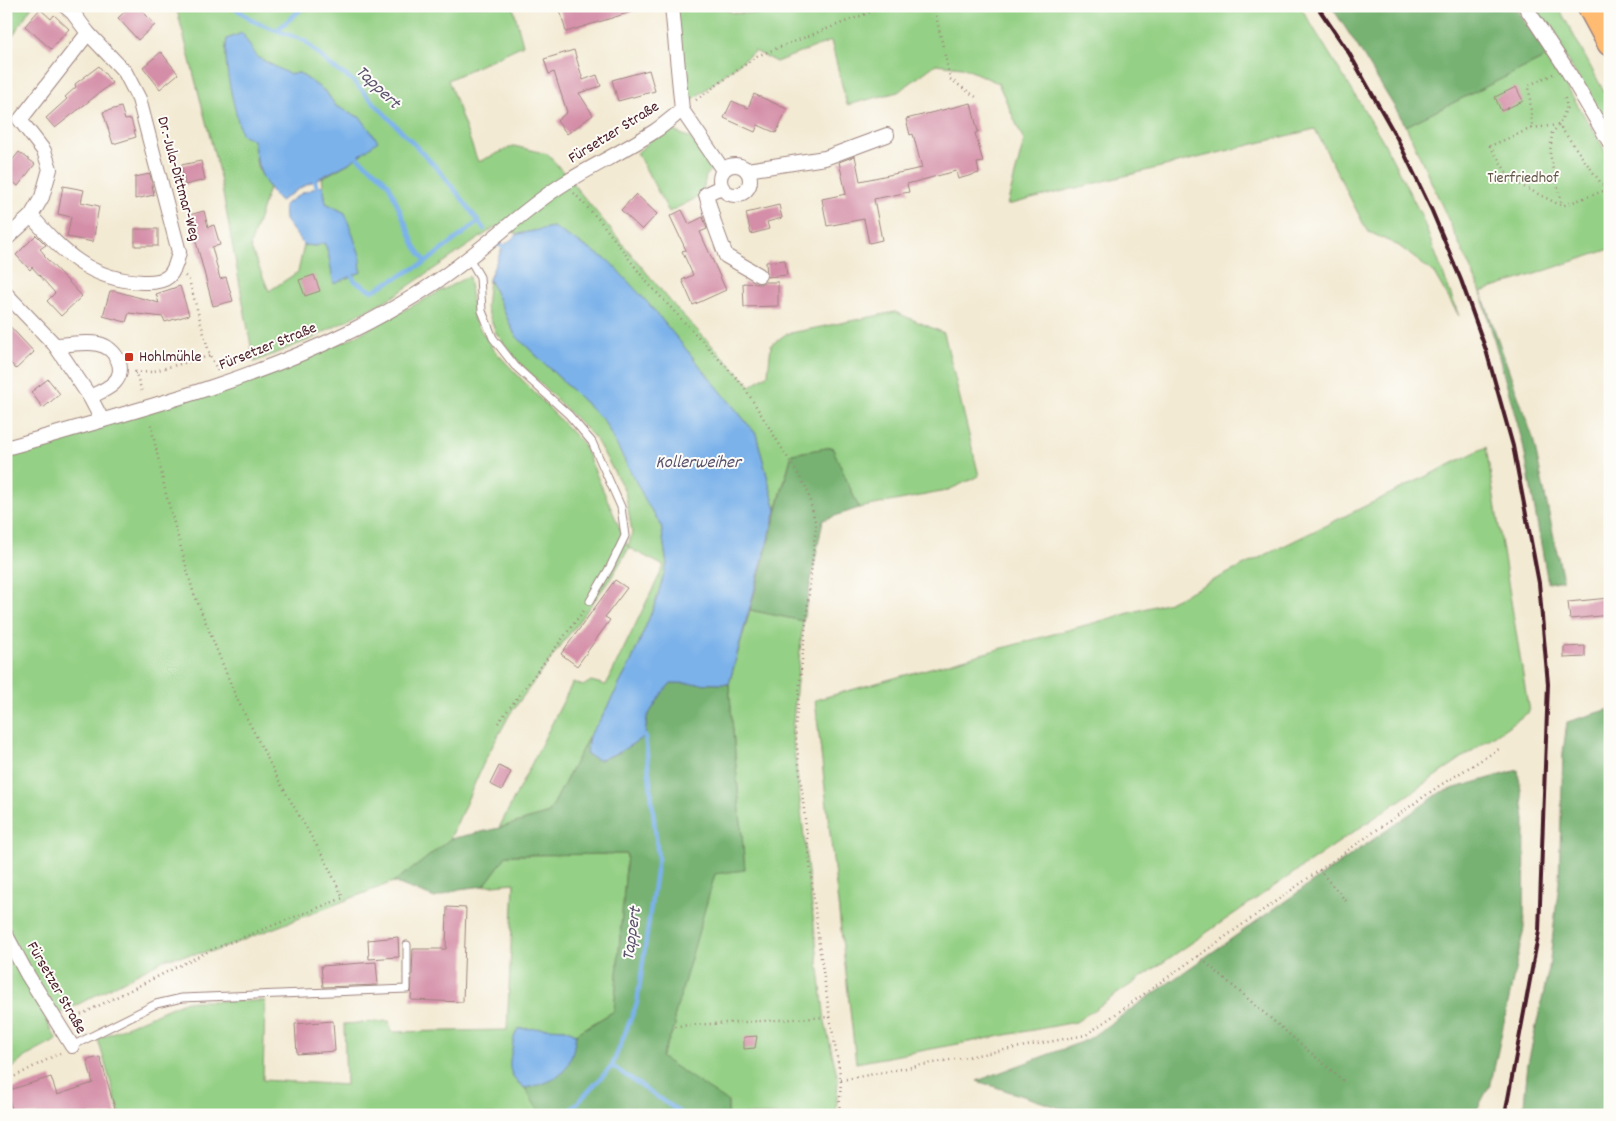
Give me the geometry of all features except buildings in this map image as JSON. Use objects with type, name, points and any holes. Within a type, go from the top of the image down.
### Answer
[{"type":"highway","points":[[1590,6],[1610,43]]},
{"type":"street","name":"Dr.-Jula-Dittmar-Weg","points":[[65,6],[125,72],[139,99],[179,252],[176,269]]},
{"type":"street","name":"Fürsetzer Straße","points":[[672,6],[682,110],[723,170]]},
{"type":"street","points":[[1524,6],[1566,68],[1610,143]]},
{"type":"street","points":[[6,238],[31,216],[42,197],[50,170],[44,151],[20,120],[88,33]]},
{"type":"street","name":"Fürsetzer Straße","points":[[6,448],[224,384],[286,360],[357,328],[423,291],[469,258],[565,183],[654,131],[682,110]]},
{"type":"street","points":[[747,170],[825,158],[887,134]]},
{"type":"street","points":[[734,164],[742,166],[747,170],[750,179],[749,187],[743,194],[732,196],[725,192],[721,187],[720,176],[723,170],[727,166],[734,164]]},
{"type":"street","points":[[721,187],[706,194],[726,256],[759,275]]},
{"type":"street","points":[[31,216],[56,244],[90,269],[112,278],[133,282],[151,282],[167,278],[176,269]]},
{"type":"street","points":[[6,294],[55,345],[90,397],[102,420]]},
{"type":"street","points":[[55,345],[98,343],[108,347],[116,356],[120,366],[119,375],[115,382],[90,397]]},
{"type":"street","name":"Fürsetzer Straße","points":[[6,935],[27,974],[72,1046]]},
{"type":"lane","points":[[469,258],[480,277],[482,311],[493,338],[515,366],[569,415],[592,442],[622,507],[625,536],[590,601]]},
{"type":"lane","points":[[72,1046],[156,1004],[182,998],[407,989],[407,945]]},
{"type":"path","points":[[6,17],[16,6]]},
{"type":"path","points":[[682,110],[757,56],[886,6]]},
{"type":"path","points":[[934,6],[950,79],[976,97]]},
{"type":"path","points":[[1532,128],[1529,85],[1566,68]]},
{"type":"path","points":[[1562,206],[1550,154],[1552,133],[1559,125],[1568,107]]},
{"type":"path","points":[[1559,125],[1606,190],[1562,206],[1512,181],[1490,146],[1532,128],[1559,125]]},
{"type":"path","points":[[565,183],[601,222],[645,280],[743,384],[807,489],[816,525],[795,729],[819,945],[841,1080],[839,1115]]},
{"type":"path","points":[[176,269],[189,280],[210,356],[224,384]]},
{"type":"path","points":[[135,373],[150,372],[210,356]]},
{"type":"path","points":[[59,1026],[212,949],[343,898],[325,860],[279,781],[236,697],[200,609],[193,591],[166,494],[147,407]]},
{"type":"path","points":[[498,722],[590,601]]},
{"type":"path","points":[[841,1080],[1086,1035],[1439,786],[1499,749]]},
{"type":"path","points":[[1320,870],[1346,901]]},
{"type":"path","points":[[1198,956],[1346,1083]]},
{"type":"path","points":[[675,1026],[830,1017]]},
{"type":"path","name":"Fürsetzer Straße","points":[[6,1080],[72,1046]]},
{"type":"green space","points":[[6,6],[32,6],[6,46]]},
{"type":"green space","points":[[176,6],[513,6],[523,45],[448,80],[478,162],[514,146],[548,154],[676,308],[751,386],[768,374],[771,345],[786,334],[895,312],[944,333],[979,476],[946,491],[859,508],[832,447],[792,454],[776,510],[756,434],[648,303],[553,227],[518,234],[497,226],[394,296],[311,339],[254,362],[219,172]],"holes":[[[242,34],[257,57],[289,75],[299,73],[326,92],[336,106],[361,118],[351,162],[322,178],[326,203],[345,213],[361,272],[334,283],[328,251],[324,243],[316,246],[304,245],[298,272],[269,291],[250,246],[269,188],[257,166],[253,139],[227,68],[227,39]]]},
{"type":"green space","points":[[674,6],[715,6],[734,13],[779,14],[825,9],[835,6],[1300,6],[1382,139],[1421,215],[1459,316],[1434,273],[1399,246],[1367,231],[1315,129],[1007,205],[1024,141],[998,83],[962,67],[936,64],[898,92],[847,105],[831,41],[776,62],[755,51],[692,100],[682,88]]},
{"type":"green space","points":[[1331,6],[1514,6],[1548,56],[1406,126]]},
{"type":"green space","points":[[1532,6],[1558,6],[1610,103],[1610,127]]},
{"type":"green space","name":"Tierfriedhof","points":[[1548,56],[1610,161],[1610,249],[1481,292],[1406,126]]},
{"type":"green space","points":[[668,128],[690,138],[713,167],[706,176],[702,195],[669,212],[637,153],[661,131]]},
{"type":"green space","points":[[469,276],[474,320],[494,350],[583,444],[628,547],[632,532],[625,491],[595,438],[517,360],[496,333],[486,307],[489,279],[515,335],[604,421],[661,525],[667,565],[655,604],[631,662],[602,717],[589,736],[549,813],[499,828],[573,682],[583,686],[591,681],[606,685],[664,566],[629,548],[611,578],[510,714],[485,760],[450,839],[393,882],[215,951],[167,958],[46,1021],[57,1040],[25,1057],[6,1074],[6,948],[39,1007],[6,944],[6,454],[346,341]]},
{"type":"green space","points":[[1481,292],[1533,438],[1563,580],[1548,583],[1523,444]]},
{"type":"green space","points":[[832,447],[859,508],[823,520],[803,621],[750,610],[792,454]]},
{"type":"green space","points":[[1486,447],[1529,712],[1076,1022],[856,1063],[815,700],[1169,602]]},
{"type":"green space","points":[[750,610],[803,621],[792,731],[825,1022],[838,1079],[836,1115],[728,1115],[728,1102],[661,1058],[675,1026],[674,1018],[715,873],[745,870],[729,684]]},
{"type":"green space","points":[[671,683],[729,684],[745,870],[715,874],[674,1018],[675,1026],[661,1057],[728,1102],[728,1115],[538,1115],[539,1112],[525,1088],[548,1082],[562,1072],[571,1057],[576,1034],[614,1011],[627,854],[507,855],[484,886],[459,889],[435,898],[393,882],[450,839],[499,828],[549,813],[589,736],[586,754],[599,760],[618,753],[645,736],[647,717]]},
{"type":"green space","points":[[1610,709],[1610,1101],[1596,1115],[1523,1115],[1528,1063],[1549,968],[1559,882],[1563,753],[1567,722]]},
{"type":"green space","points":[[1518,770],[1525,819],[1524,928],[1491,1083],[1474,1115],[1134,1115],[1131,1112],[1060,1108],[977,1081],[1087,1040],[1441,792]]},
{"type":"green space","points":[[627,854],[614,1011],[576,1034],[565,1029],[518,1029],[517,1082],[525,1088],[539,1112],[538,1115],[120,1115],[98,1039],[186,1001],[265,1001],[263,1080],[346,1085],[344,1024],[389,1021],[391,1032],[507,1030],[514,883],[484,886],[507,855]]},
{"type":"water","points":[[242,33],[257,57],[289,74],[299,73],[326,92],[336,106],[361,118],[378,141],[351,162],[302,187],[280,201],[268,186],[261,173],[253,140],[241,134],[233,99],[226,61],[227,39]]},
{"type":"water","points":[[323,185],[326,203],[345,213],[360,255],[361,272],[334,284],[329,256],[324,243],[316,246],[304,245],[285,220],[284,205],[302,193]]},
{"type":"water","name":"Kollerweiher","points":[[553,227],[609,261],[648,303],[756,434],[776,510],[729,684],[671,683],[647,717],[645,736],[618,753],[599,760],[586,754],[589,736],[602,717],[631,662],[655,604],[667,565],[661,525],[648,505],[604,421],[515,335],[489,279],[503,246],[518,234]]},
{"type":"water","points":[[518,1029],[565,1029],[576,1034],[571,1057],[562,1073],[556,1078],[525,1088],[512,1075],[510,1066],[515,1036]]},
{"type":"waterway","name":"Tappert","points":[[232,6],[255,22],[305,41],[332,67],[351,79],[436,167],[484,229]]},
{"type":"waterway","points":[[277,30],[305,6]]},
{"type":"waterway","name":"Tappert","points":[[358,158],[379,174],[389,185],[415,246],[426,262],[478,222]]},
{"type":"waterway","points":[[315,181],[317,187]]},
{"type":"waterway","name":"Tappert","points":[[499,245],[503,246]]},
{"type":"waterway","points":[[352,276],[355,281],[372,291],[426,262]]},
{"type":"waterway","name":"Tappert","points":[[566,1115],[612,1066],[637,1003],[658,857],[645,736]]},
{"type":"waterway","points":[[612,1066],[684,1115]]},
{"type":"railway","points":[[1317,6],[1349,53],[1397,138],[1432,211],[1461,280],[1486,350],[1513,446],[1539,583],[1548,684],[1539,931],[1505,1115]]},
{"type":"place","name":"Hohlmühle","points":[[129,357]]}]
